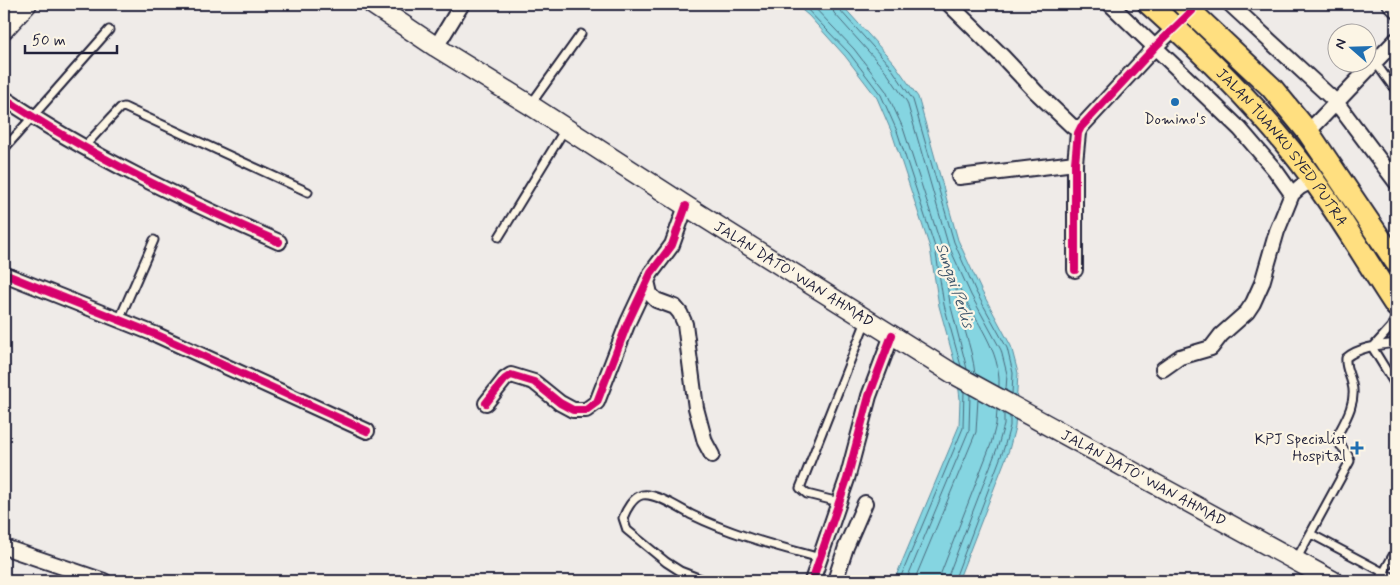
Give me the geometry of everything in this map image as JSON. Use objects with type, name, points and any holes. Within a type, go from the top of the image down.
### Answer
[{"type":"main road","points":[[6,22],[27,4]]},
{"type":"main road","name":"JALAN DATO' WAN AHMAD","points":[[372,4],[436,47],[952,373],[1296,561],[1314,576],[1333,581]]},
{"type":"main road","name":"JALAN TUANKU SYED PUTRA","points":[[1149,4],[1242,94],[1290,150],[1313,180],[1396,306]]},
{"type":"main road","name":"JALAN TUANKU SYED PUTRA","points":[[1187,8],[1271,87],[1308,132],[1396,262]]},
{"type":"street","points":[[436,47],[462,4]]},
{"type":"street","points":[[949,4],[1073,127],[1081,127]]},
{"type":"street","points":[[1110,4],[1156,46],[1240,129],[1275,170],[1292,194]]},
{"type":"street","points":[[1230,4],[1336,102],[1396,182]]},
{"type":"street","points":[[1390,4],[1396,10]]},
{"type":"street","points":[[1075,270],[1075,163],[1078,133],[1081,127],[1175,28],[1187,8]]},
{"type":"street","points":[[1378,59],[1396,40]]},
{"type":"street","points":[[1308,132],[1365,72]]},
{"type":"street","points":[[4,98],[33,118],[84,147],[188,201],[279,242]]},
{"type":"street","points":[[959,177],[1075,163]]},
{"type":"street","points":[[1163,369],[1180,358],[1211,348],[1247,312],[1262,283],[1277,231],[1292,194],[1313,180]]},
{"type":"street","points":[[486,402],[505,379],[511,375],[534,382],[560,403],[573,410],[586,410],[597,402],[628,322],[647,281],[672,245],[686,206]]},
{"type":"street","points":[[4,274],[157,335],[367,431]]},
{"type":"street","points":[[647,281],[650,294],[656,300],[675,307],[680,313],[684,324],[696,408],[705,442],[712,455]]},
{"type":"street","points":[[812,581],[839,502],[869,396],[892,335]]},
{"type":"street","points":[[835,581],[846,547],[865,503]]},
{"type":"street","points":[[4,547],[104,581]]},
{"type":"lane","points":[[4,149],[109,30]]},
{"type":"lane","points":[[530,105],[581,34]]},
{"type":"lane","points":[[1378,66],[1396,91]]},
{"type":"lane","points":[[84,147],[124,106],[308,192]]},
{"type":"lane","points":[[499,237],[566,129]]},
{"type":"lane","points":[[119,320],[154,240]]},
{"type":"lane","points":[[1372,347],[1391,327],[1396,317]]},
{"type":"lane","points":[[839,502],[807,494],[800,488],[867,319]]},
{"type":"lane","points":[[1296,561],[1350,461],[1346,450],[1339,445],[1336,436],[1351,407],[1354,396],[1352,384],[1345,367],[1346,358],[1352,353],[1372,347],[1396,343]]},
{"type":"lane","points":[[1372,347],[1396,386]]},
{"type":"lane","points":[[706,581],[680,571],[627,530],[623,518],[626,510],[635,499],[642,495],[662,500],[706,522],[733,532],[821,558]]},
{"type":"lane","points":[[1311,534],[1396,579]]},
{"type":"lane","points":[[1379,581],[1396,550]]},
{"type":"water","name":"Sungai Perlis","points":[[795,4],[841,4],[894,63],[918,97],[958,240],[981,290],[1011,346],[1018,373],[1015,427],[1009,450],[958,581],[894,581],[959,426],[960,399],[956,367],[939,306],[930,248],[892,133],[877,98],[845,56],[809,16]]},
{"type":"cycle path","points":[[1075,270],[1075,163],[1078,133],[1081,127],[1156,46],[1192,11]]},
{"type":"cycle path","points":[[4,98],[70,139],[138,176],[279,242]]},
{"type":"cycle path","points":[[486,403],[505,379],[511,375],[534,382],[560,403],[573,410],[586,410],[597,402],[628,322],[651,273],[672,245],[686,206]]},
{"type":"cycle path","points":[[4,274],[157,335],[367,431]]},
{"type":"cycle path","points":[[812,581],[847,479],[869,396],[892,335]]},
{"type":"place","name":"Domino's","points":[[1175,102]]},
{"type":"place","name":"KPJ Specialist Hospital","points":[[1357,448]]}]
